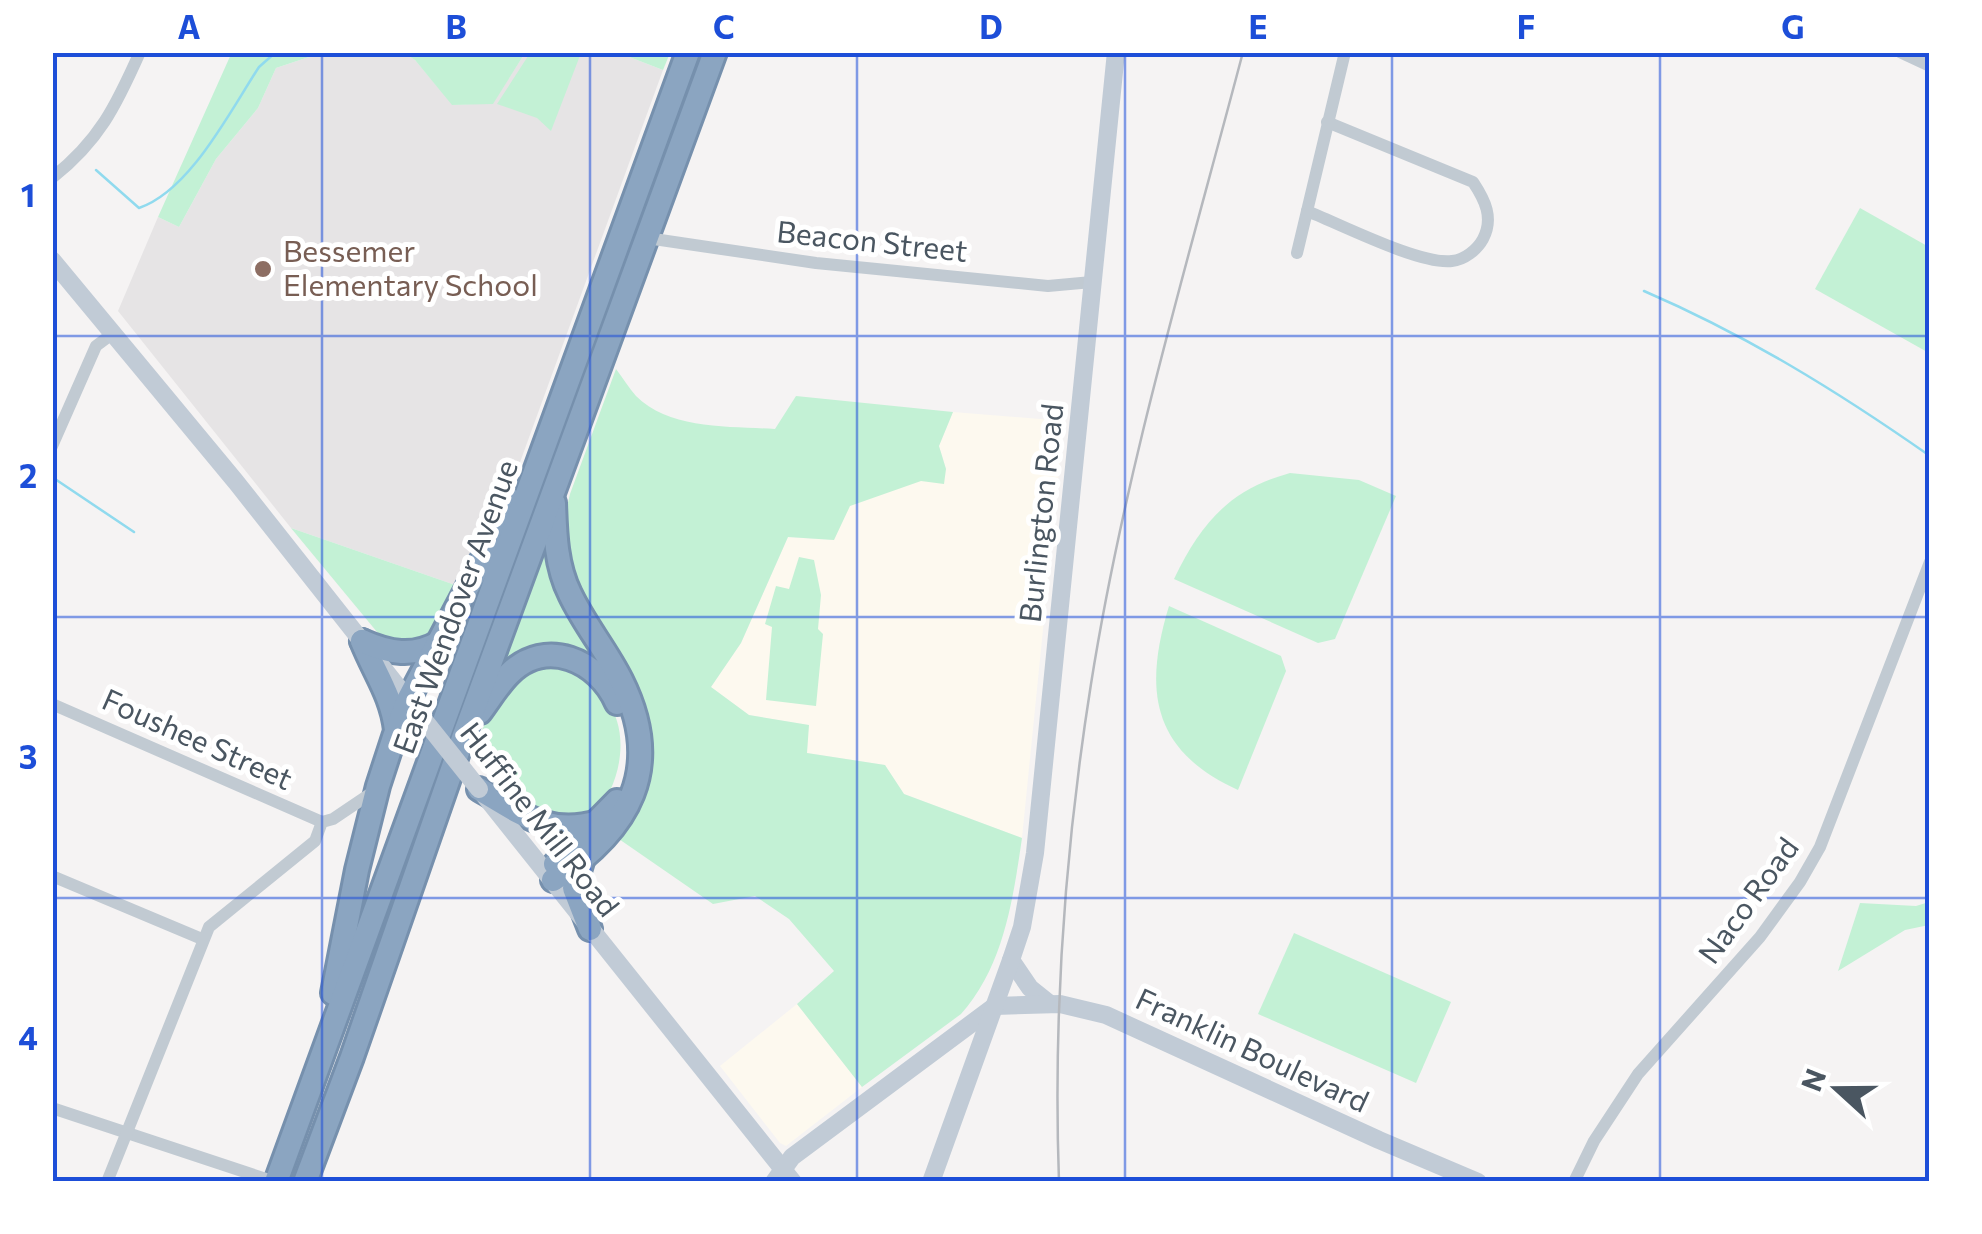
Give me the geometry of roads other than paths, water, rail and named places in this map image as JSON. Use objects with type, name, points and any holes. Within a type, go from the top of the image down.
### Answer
[{"type":"highway","name":"East Wendover Avenue","points":[[275,1182],[688,52]]},
{"type":"highway","name":"East Wendover Avenue","points":[[304,1182],[715,52]]},
{"type":"highway","points":[[311,1089],[378,786],[408,700],[563,400]]},
{"type":"highway","points":[[549,876],[583,858],[614,828],[633,796],[642,743],[633,706],[569,593],[560,565],[554,490]]},
{"type":"highway","points":[[362,641],[401,654],[428,650],[440,642]]},
{"type":"highway","points":[[362,641],[387,688],[396,733]]},
{"type":"highway","points":[[464,736],[509,673],[540,655],[562,654],[589,666],[613,693],[626,729],[629,752],[624,787],[617,801],[549,876]]},
{"type":"highway","points":[[479,789],[556,828],[578,828],[598,822]]},
{"type":"highway","points":[[583,858],[574,888],[590,929]]},
{"type":"main road","name":"Burlington Road","points":[[930,1182],[1009,968],[1022,927],[1035,853],[1116,52]]},
{"type":"main road","name":"Huffine Mill Road","points":[[52,260],[236,482],[652,1002],[783,1177]]},
{"type":"main road","points":[[1009,968],[1050,1004]]},
{"type":"main road","name":"Franklin Boulevard","points":[[995,1006],[1050,1004],[1106,1015],[1478,1182]]},
{"type":"main road","points":[[783,1177],[792,1156],[995,1006]]},
{"type":"street","points":[[52,178],[90,145],[103,127],[140,52]]},
{"type":"street","points":[[1297,253],[1345,52]]},
{"type":"street","points":[[1900,52],[1930,66]]},
{"type":"street","points":[[1307,211],[1431,260],[1455,262],[1468,256],[1482,240],[1488,219],[1485,200],[1474,182],[1327,122]]},
{"type":"street","name":"Beacon Street","points":[[647,238],[894,271],[1048,286],[1092,282]]},
{"type":"street","points":[[52,446],[96,346],[112,334]]},
{"type":"street","name":"Naco Road","points":[[1574,1182],[1594,1141],[1638,1074],[1760,937],[1800,882],[1820,847],[1930,562]]},
{"type":"street","name":"Foushee Street","points":[[52,704],[322,822]]},
{"type":"street","points":[[108,1182],[122,1138],[129,1131],[209,927],[316,841],[322,822],[348,809],[378,786]]},
{"type":"street","points":[[52,876],[202,939]]},
{"type":"street","points":[[52,1108],[275,1182]]},
{"type":"waterway","points":[[96,170],[139,208],[158,199],[192,168],[259,67],[276,52]]},
{"type":"waterway","points":[[1644,291],[1791,366],[1930,456]]},
{"type":"waterway","points":[[52,477],[134,532]]},
{"type":"railway","points":[[1059,1182],[1063,932],[1091,684],[1121,524],[1243,52]]},
{"type":"place","name":"Bessemer Elementary School","points":[[263,269]]}]
